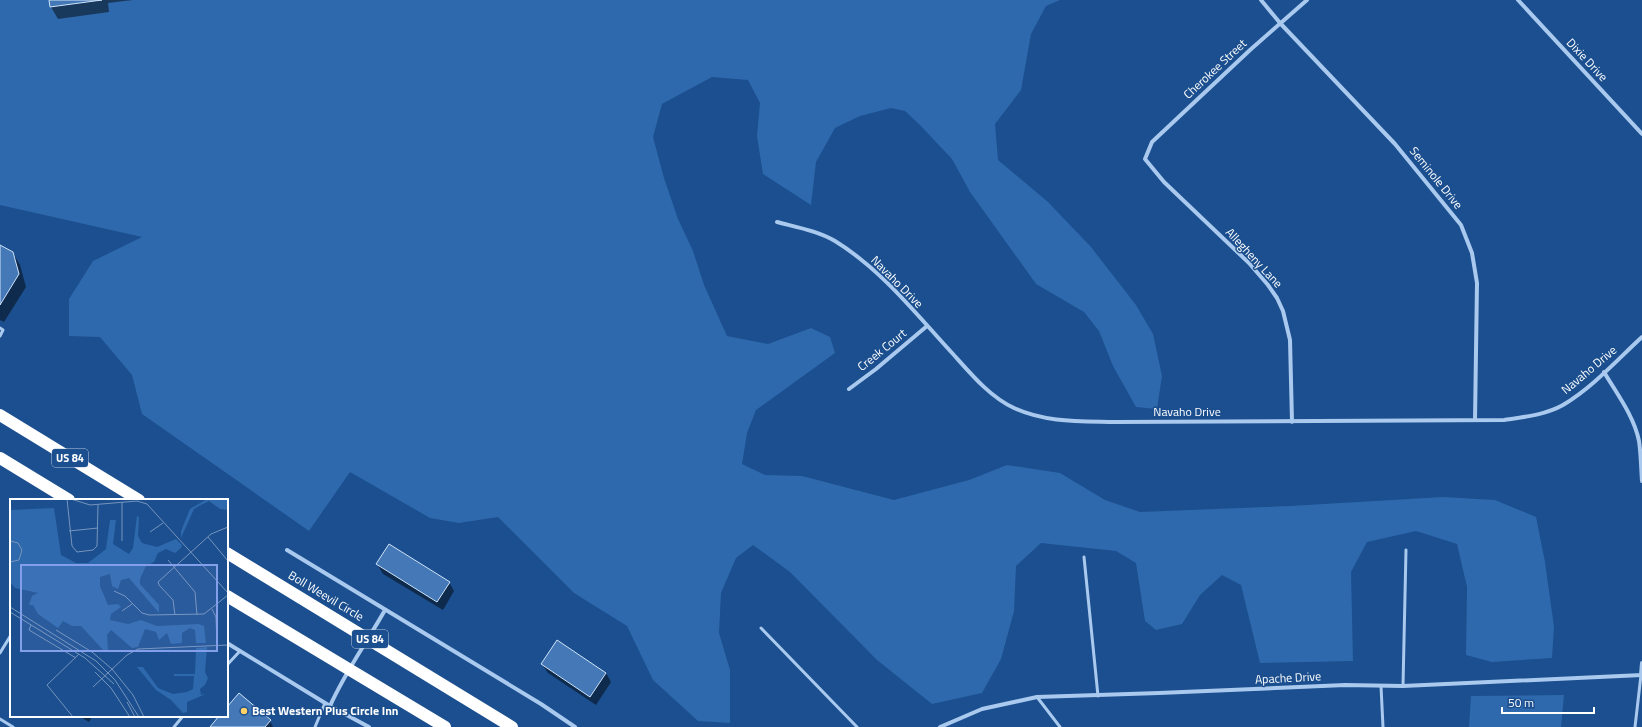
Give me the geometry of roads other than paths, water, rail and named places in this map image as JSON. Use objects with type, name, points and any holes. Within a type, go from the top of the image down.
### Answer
[{"type":"highway","name":"US 84","points":[[0,415],[137,499]]},
{"type":"highway","points":[[0,458],[59,496]]},
{"type":"highway","name":"Boll Weevil Circle","points":[[228,554],[511,727]]},
{"type":"highway","points":[[228,597],[445,727]]},
{"type":"street","name":"Seminole Drive","points":[[1261,0],[1280,23],[1395,144],[1460,225],[1472,253],[1477,283],[1475,420]]},
{"type":"street","name":"Cherokee Street","points":[[1145,159],[1152,142],[1280,23],[1307,0]]},
{"type":"street","name":"Dixie Drive","points":[[1518,0],[1642,134]]},
{"type":"street","name":"Allegheny Lane","points":[[1145,159],[1164,182],[1249,263],[1277,298],[1283,311],[1290,340],[1292,422]]},
{"type":"street","name":"Navaho Drive","points":[[777,222],[806,229],[834,240],[870,267],[892,287],[988,391],[1014,408],[1042,418],[1094,422],[1504,420],[1534,415],[1562,405],[1604,372],[1642,337]]},
{"type":"street","name":"Creek Court","points":[[849,389],[876,369],[927,326]]},
{"type":"street","points":[[1604,372],[1635,426],[1639,441],[1642,481]]},
{"type":"street","points":[[287,550],[541,704],[575,727]]},
{"type":"street","points":[[328,704],[348,669],[369,639],[385,610]]},
{"type":"street","points":[[228,644],[369,727]]},
{"type":"street","points":[[1642,663],[1642,675]]},
{"type":"street","name":"Apache Drive","points":[[940,727],[982,709],[1037,697],[1098,696],[1345,685],[1403,686],[1642,675]]},
{"type":"lane","points":[[0,328],[3,330],[0,336]]},
{"type":"lane","points":[[1403,686],[1406,550]]},
{"type":"lane","points":[[1084,557],[1098,696]]},
{"type":"lane","points":[[761,628],[857,727]]},
{"type":"lane","points":[[0,653],[10,637]]},
{"type":"lane","points":[[228,664],[240,651]]},
{"type":"lane","points":[[1635,727],[1642,675]]},
{"type":"lane","points":[[1381,686],[1382,727]]},
{"type":"lane","points":[[1037,697],[1060,727]]},
{"type":"lane","points":[[314,727],[328,704]]},
{"type":"lane","points":[[174,727],[182,717]]},
{"type":"lane","points":[[0,720],[13,727]]},
{"type":"place","name":"Best Western Plus Circle Inn","points":[[244,711]]}]
